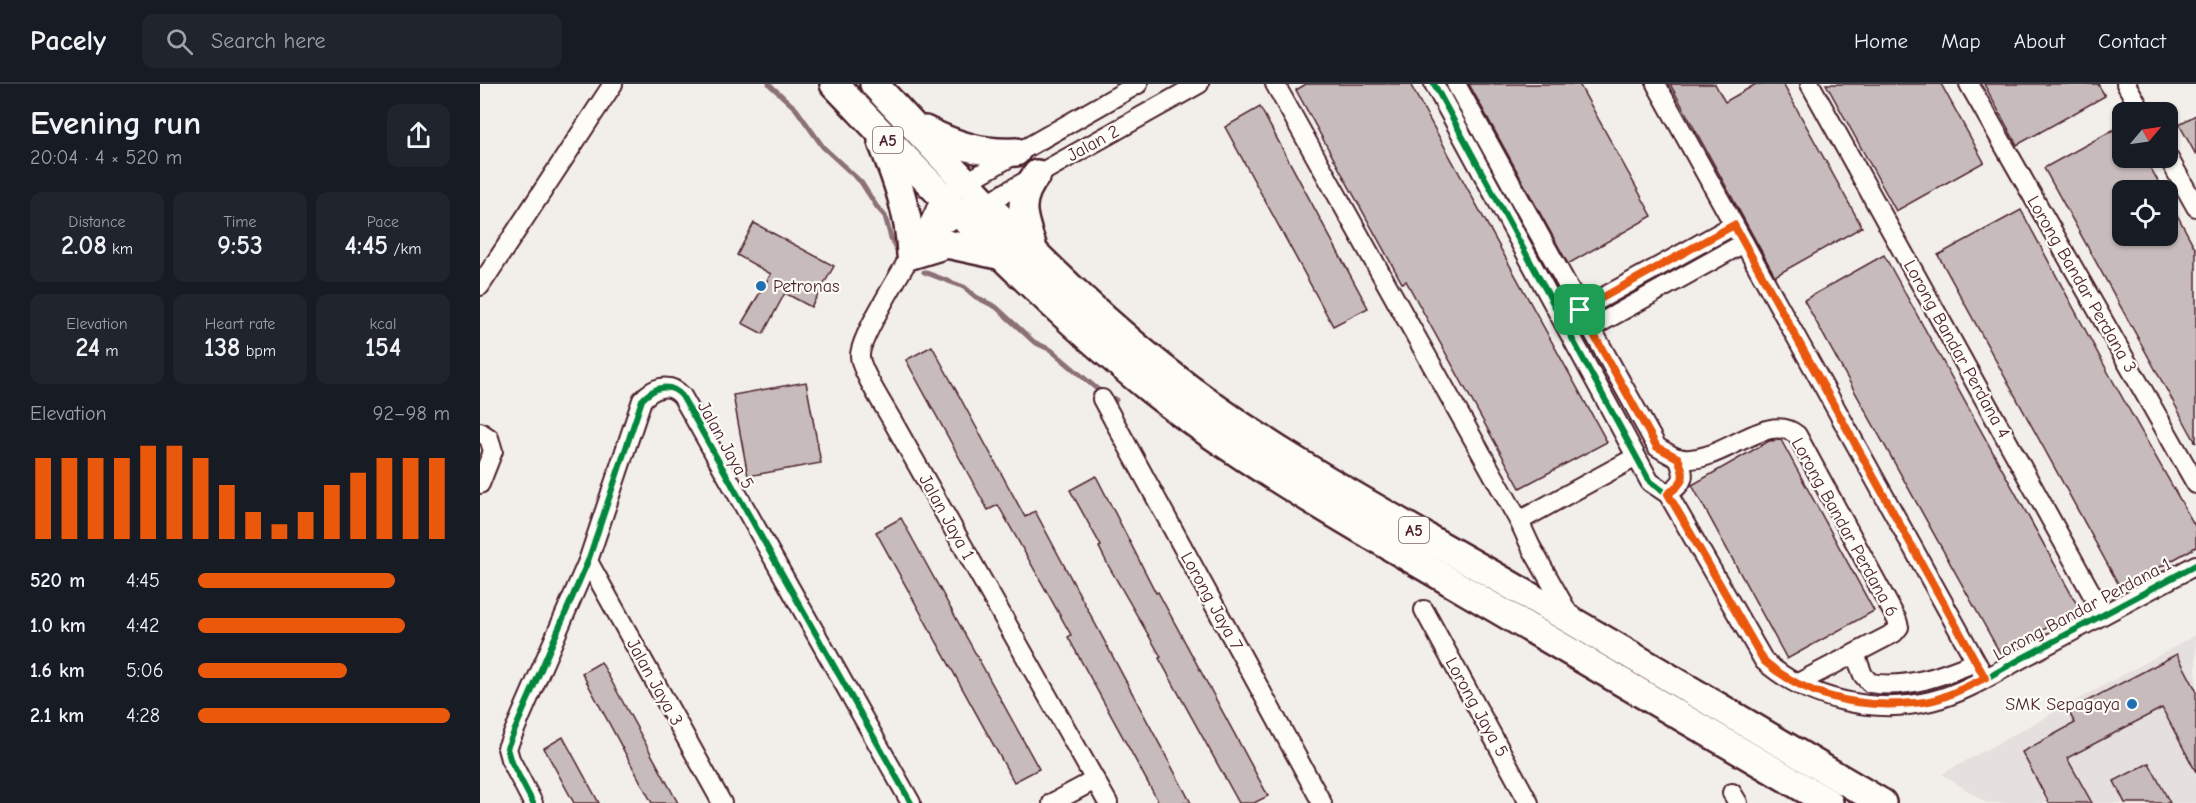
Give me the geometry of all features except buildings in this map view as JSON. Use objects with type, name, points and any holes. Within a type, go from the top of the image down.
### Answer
[{"type":"highway","name":"A5","points":[[834,84],[962,217],[1076,324],[1151,390],[1242,456],[1332,512],[1829,803]]},
{"type":"highway","name":"A5","points":[[874,84],[966,182],[1111,325],[1164,370],[1246,430],[1341,489],[1573,621],[1882,803]]},
{"type":"highway","points":[[910,123],[961,147],[996,153],[1016,152]]},
{"type":"highway","points":[[878,130],[894,170],[906,211],[911,234],[911,255],[947,244],[1004,256]]},
{"type":"highway","points":[[1035,251],[1022,217],[1023,198],[1037,174]]},
{"type":"street","points":[[480,286],[613,84]]},
{"type":"street","name":"Jalan 2","points":[[942,196],[1138,84]]},
{"type":"street","name":"Jalan 2","points":[[926,229],[962,217],[1199,84]]},
{"type":"street","points":[[1275,84],[1520,521],[1531,547],[1573,621]]},
{"type":"street","name":"Lorong Bandar Perdana 1","points":[[1434,84],[1650,482],[1668,494],[1764,661],[1781,676],[1836,700],[1888,705],[1932,701],[1981,670],[2103,614],[2196,565]]},
{"type":"street","points":[[1456,84],[1657,447],[1678,458],[1684,472],[1683,480],[1668,494]]},
{"type":"street","points":[[1656,84],[1981,670],[1889,686],[1870,683],[1863,675],[1855,654]]},
{"type":"street","name":"Lorong Bandar Perdana 4","points":[[1810,84],[2103,614]]},
{"type":"street","name":"Lorong Bandar Perdana 3","points":[[1969,84],[2196,484]]},
{"type":"street","points":[[2126,84],[2136,102]]},
{"type":"street","points":[[2174,168],[2196,207]]},
{"type":"street","name":"Jalan Jaya 1","points":[[942,196],[862,346],[860,357],[863,368],[1108,803]]},
{"type":"street","points":[[1580,310],[1734,225]]},
{"type":"street","points":[[1591,328],[1744,243]]},
{"type":"street","name":"Jalan Jaya 5","points":[[533,803],[510,759],[507,748],[588,561],[642,400],[651,391],[662,387],[673,388],[682,396],[910,803]]},
{"type":"street","name":"Lorong Jaya 7","points":[[1102,399],[1322,803]]},
{"type":"street","name":"Lorong Bandar Perdana 6","points":[[1678,458],[1712,456],[1766,429],[1780,427],[1790,429],[1797,435],[1898,620],[1899,627],[1894,633],[1798,683]]},
{"type":"street","points":[[480,432],[489,438],[493,451],[480,484]]},
{"type":"street","points":[[1520,521],[1636,457]]},
{"type":"street","name":"Jalan Jaya 3","points":[[588,561],[722,803]]},
{"type":"street","name":"Lorong Jaya 5","points":[[1424,610],[1529,803]]},
{"type":"street","points":[[1052,803],[1095,780]]},
{"type":"shaded area","name":"SMK Sepagaya","points":[[2196,635],[2196,803],[1987,803],[1942,774]]},
{"type":"waterway","points":[[769,84],[796,109],[823,147],[861,182],[885,216],[891,238],[899,253]]},
{"type":"waterway","points":[[924,272],[964,287],[976,297],[996,307],[1034,342],[1051,350],[1097,389],[1116,400]]},
{"type":"cycle path","points":[[1434,84],[1650,482],[1668,494],[1764,661],[1781,674],[1821,694],[1864,705],[1909,705],[1931,701],[1957,693],[2196,565]]},
{"type":"cycle path","points":[[533,803],[510,759],[507,748],[588,561],[642,400],[651,392],[661,388],[672,389],[682,396],[911,803]]},
{"type":"place","name":"Petronas","points":[[761,286]]},
{"type":"place","name":"SMK Sepagaya","points":[[2132,704]]},
{"type":"route","points":[[1734,225],[1985,678],[1932,701],[1888,705],[1864,704],[1836,700],[1781,676],[1764,661],[1668,494],[1683,480],[1684,472],[1678,458],[1657,447],[1580,310],[1734,225]]}]
